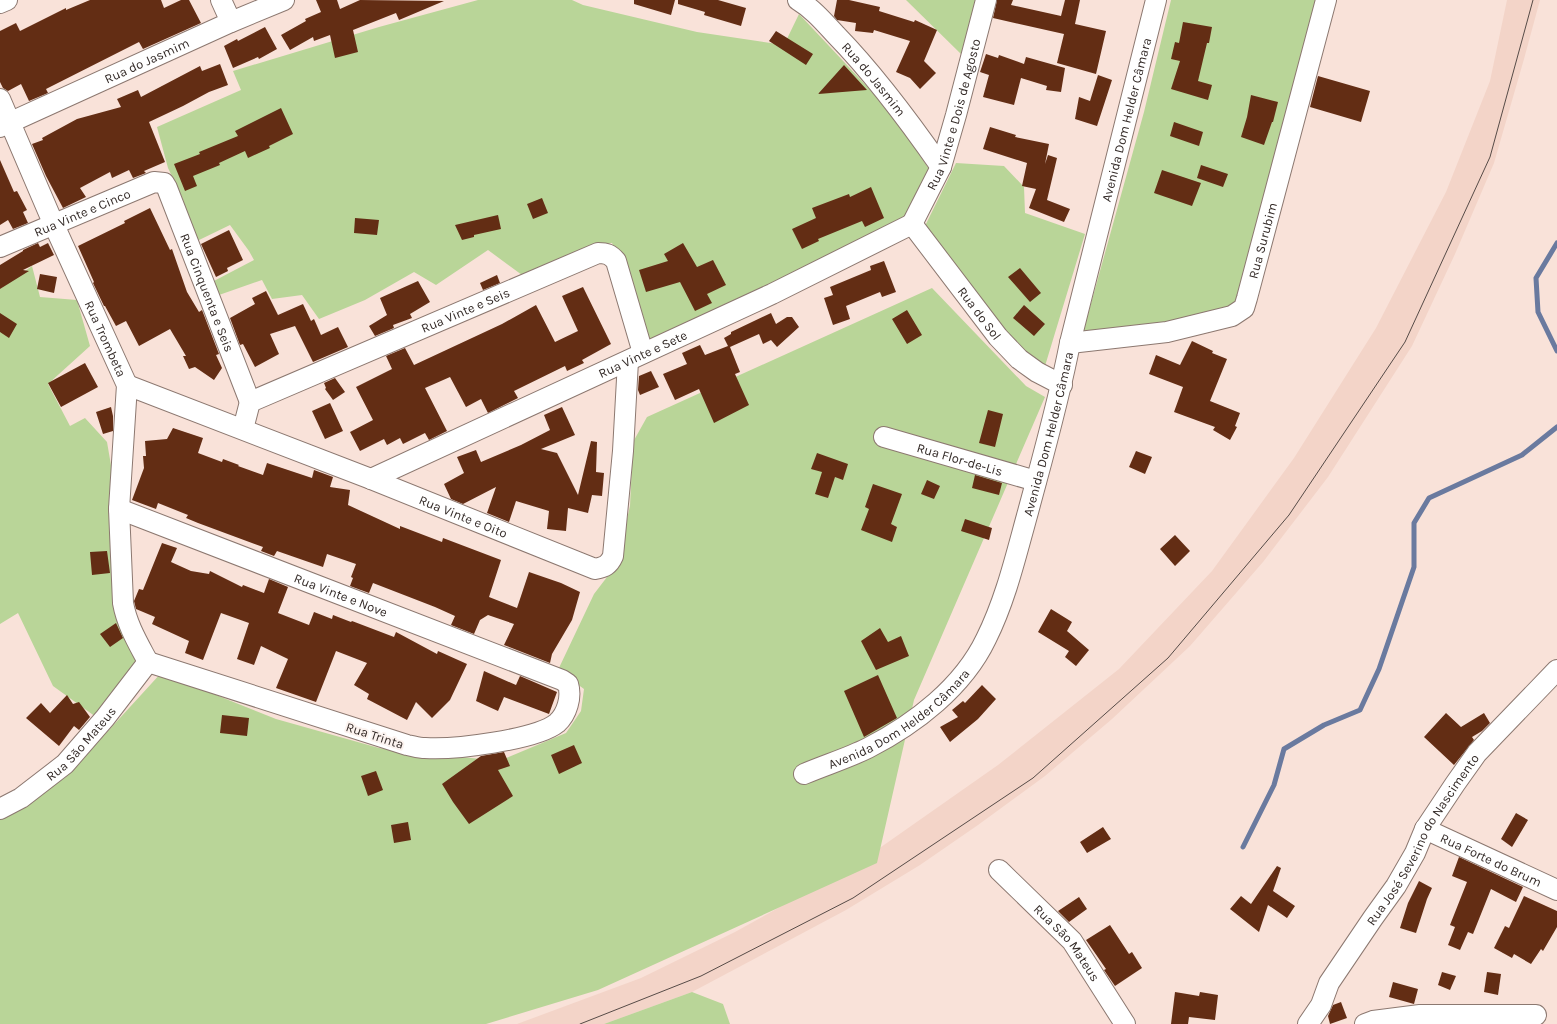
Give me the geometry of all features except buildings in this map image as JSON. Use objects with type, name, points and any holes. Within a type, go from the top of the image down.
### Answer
[{"type":"street","points":[[0,3],[7,0]]},
{"type":"street","points":[[221,0],[231,22]]},
{"type":"street","name":"Rua do Jasmim","points":[[5,124],[231,22],[284,0]]},
{"type":"street","name":"Rua do Jasmim","points":[[798,0],[810,7],[860,59],[921,138],[941,167]]},
{"type":"street","name":"Rua Vinte e Dois de Agosto","points":[[912,224],[941,167],[956,116],[986,0]]},
{"type":"street","name":"Avenida Dom Helder Câmara","points":[[804,774],[868,748],[896,732],[935,703],[957,682],[971,664],[986,640],[999,612],[1062,385],[1070,343],[1156,0]]},
{"type":"street","name":"Rua Surubim","points":[[1070,343],[1167,332],[1232,316],[1244,308],[1326,0]]},
{"type":"street","name":"Rua Trombeta","points":[[0,99],[5,124],[54,225],[127,385],[119,509],[123,603],[131,630],[148,662]]},
{"type":"street","name":"Rua Vinte e Cinco","points":[[0,247],[154,182],[159,181],[164,183]]},
{"type":"street","name":"Rua Cinquenta e Seis","points":[[164,183],[250,402]]},
{"type":"street","name":"Rua Vinte e Sete","points":[[371,479],[772,294],[912,224]]},
{"type":"street","name":"Rua do Sol","points":[[912,224],[998,337],[1019,359],[1037,372],[1062,385]]},
{"type":"street","name":"Rua Vinte e Seis","points":[[250,402],[598,253],[611,255],[616,261],[635,357]]},
{"type":"street","name":"Rua Vinte e Oito","points":[[127,385],[371,479],[595,569],[603,568],[609,564],[613,556],[623,451],[635,357]]},
{"type":"street","points":[[243,429],[250,402]]},
{"type":"street","name":"Rua Flor-de-Lis","points":[[884,437],[1036,481]]},
{"type":"street","name":"Rua Vinte e Nove","points":[[119,509],[562,680]]},
{"type":"street","name":"Rua Trinta","points":[[148,662],[407,745],[425,748],[448,748],[497,742],[528,736],[546,730],[562,717],[570,697],[568,684],[562,680]]},
{"type":"street","name":"Rua São Mateus","points":[[0,809],[21,798],[65,764],[105,718],[148,662]]},
{"type":"street","name":"Rua José Severino do Nascimento","points":[[1308,1024],[1321,1005],[1329,983],[1396,886],[1415,853],[1425,830],[1455,784],[1477,753],[1557,670]]},
{"type":"street","name":"Rua Forte do Brum","points":[[1425,830],[1557,890]]},
{"type":"street","name":"Rua São Mateus","points":[[998,870],[1072,941],[1125,1024]]},
{"type":"street","points":[[1365,1024],[1373,1021],[1420,1015],[1536,1015]]},
{"type":"shaded area","points":[[1507,0],[1540,0],[1494,163],[1455,254],[1412,346],[1328,477],[1263,562],[1190,646],[1112,719],[1045,776],[920,865],[846,910],[692,992],[604,1024],[517,1024],[641,978],[735,932],[854,866],[998,765],[1119,669],[1212,571],[1294,458],[1376,328],[1446,192],[1490,81]]},
{"type":"green space","points":[[478,0],[572,0],[583,5],[697,32],[784,45],[799,14],[892,113],[929,169],[906,216],[645,346],[619,257],[612,243],[598,245],[522,275],[488,250],[436,285],[414,272],[365,300],[319,319],[302,295],[272,299],[262,280],[219,295],[212,282],[254,260],[230,225],[197,241],[182,197],[168,168],[157,127],[241,90],[233,71],[379,27]]},
{"type":"green space","points":[[906,0],[976,0],[961,54]]},
{"type":"green space","points":[[1171,0],[1321,0],[1235,306],[1204,323],[1082,336],[1144,112]]},
{"type":"green space","points":[[956,163],[1004,166],[1024,187],[1025,213],[1085,234],[1045,366],[1018,345],[924,228]]},
{"type":"green space","points":[[32,266],[40,297],[77,300],[90,346],[48,384],[70,426],[85,418],[107,442],[112,471],[116,588],[144,663],[96,717],[53,686],[18,613],[0,624],[0,289]]},
{"type":"green space","points":[[932,288],[1026,386],[1045,397],[914,700],[877,863],[598,990],[486,1024],[0,1024],[0,820],[66,777],[162,672],[276,719],[379,748],[499,761],[566,733],[581,711],[584,689],[558,670],[594,594],[617,564],[630,506],[633,442],[647,417]]},
{"type":"green space","points":[[692,992],[723,1004],[730,1024],[604,1024]]},
{"type":"waterway","points":[[1557,243],[1536,278],[1538,312],[1557,351]]},
{"type":"waterway","points":[[1243,847],[1274,785],[1284,749],[1324,725],[1360,710],[1379,669],[1414,567],[1414,523],[1429,498],[1522,455],[1557,427]]},
{"type":"tram line","points":[[580,1024],[701,976],[853,898],[1033,778],[1168,658],[1289,515],[1405,342],[1490,157],[1533,0]]}]
